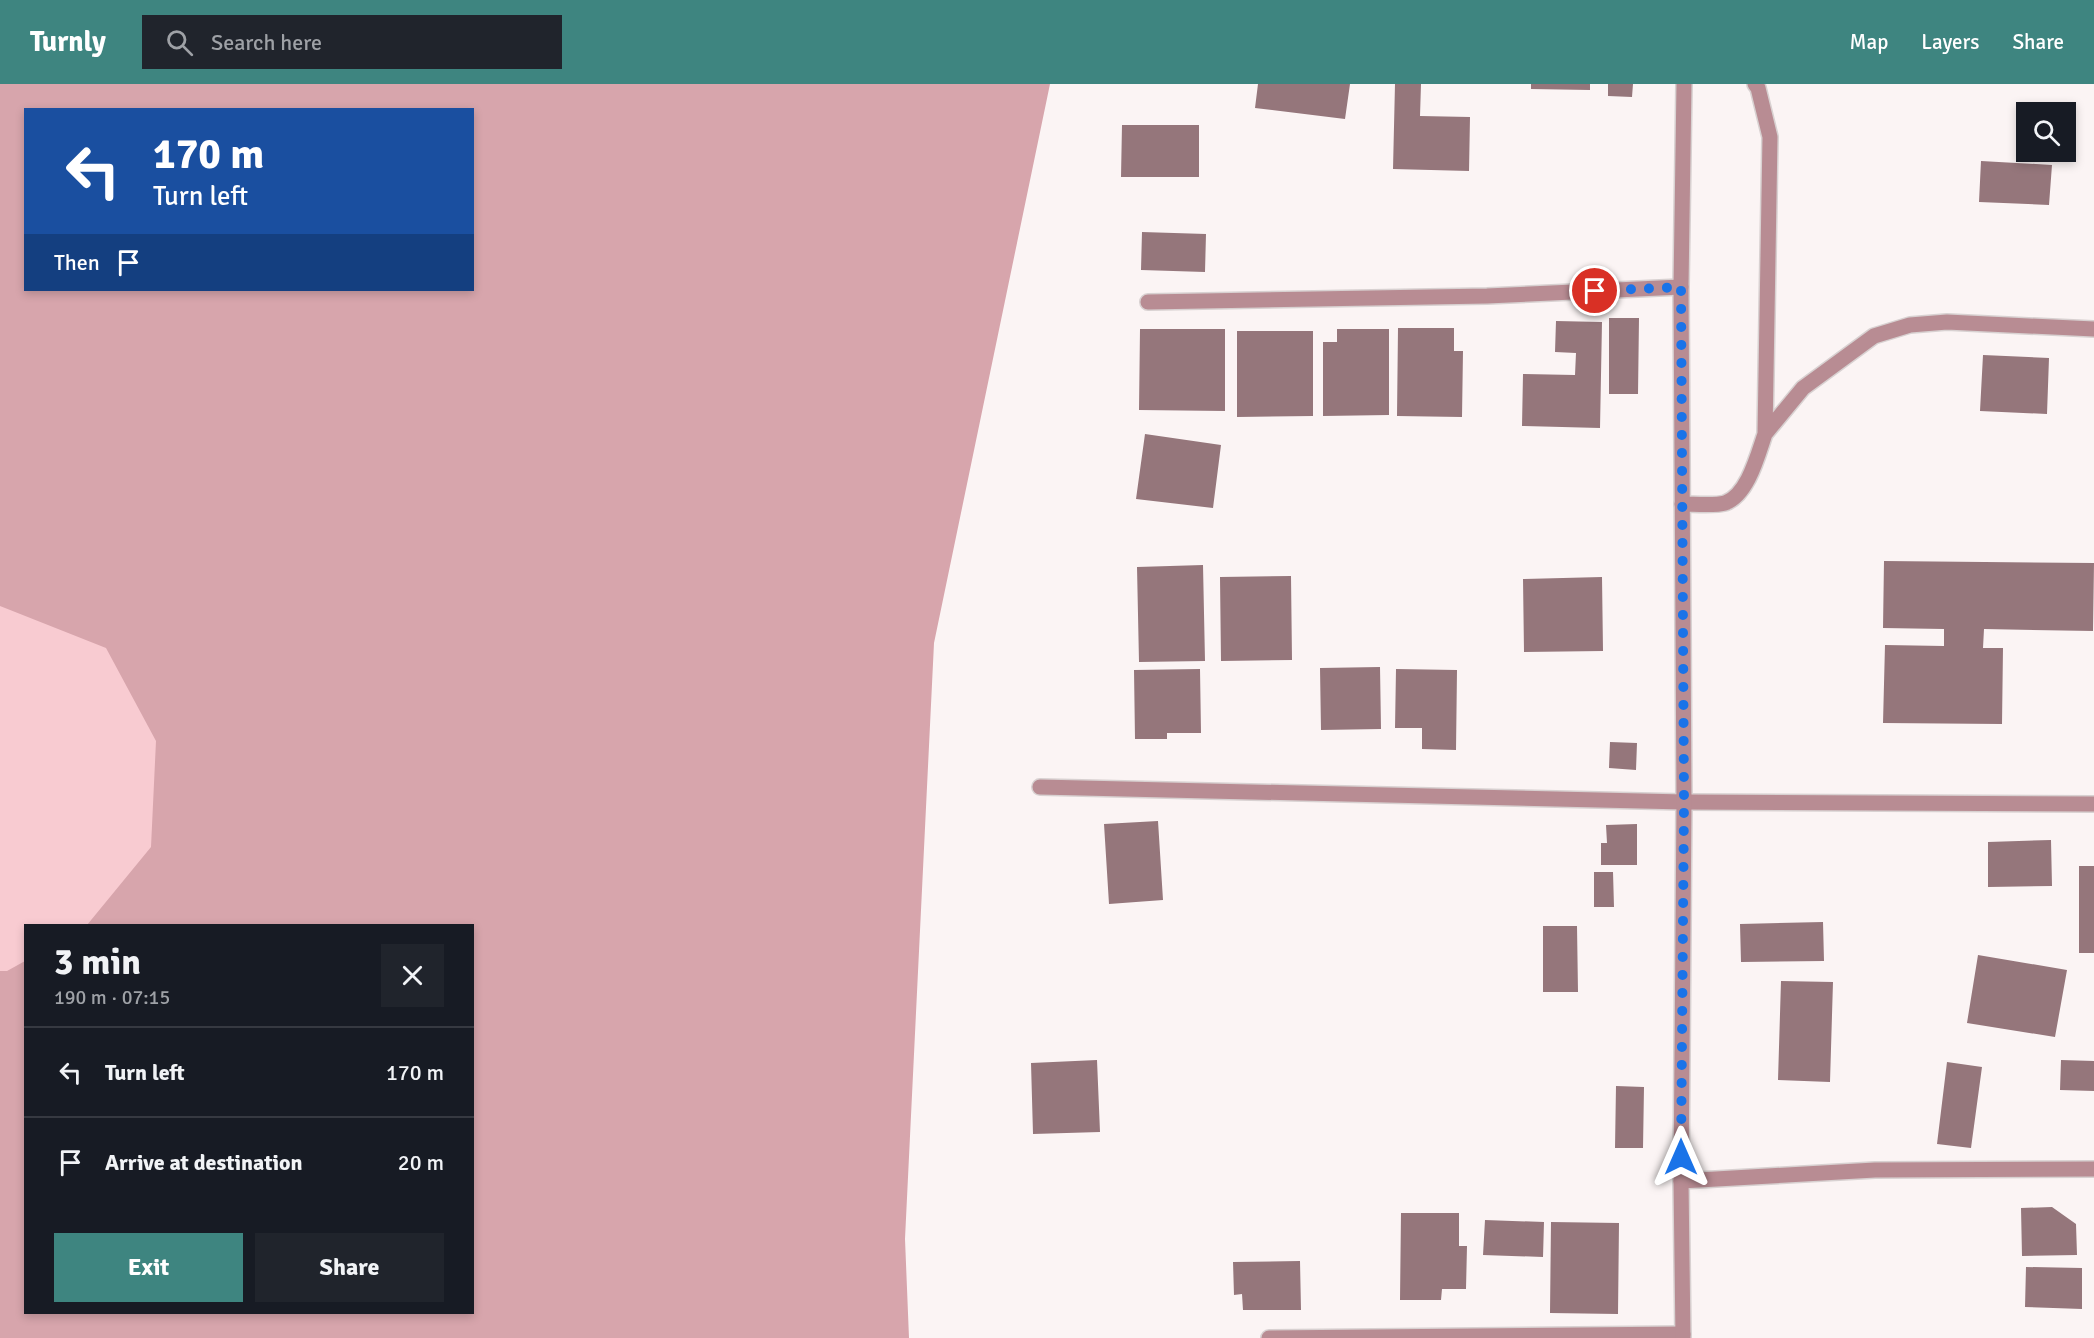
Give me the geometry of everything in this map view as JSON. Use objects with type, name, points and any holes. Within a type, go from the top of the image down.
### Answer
[{"type":"street","points":[[1269,1338],[1683,1336],[1681,1181],[1684,802],[1681,287],[1684,84]]},
{"type":"street","points":[[1682,504],[1726,502],[1742,490],[1765,434],[1770,137],[1755,84]]},
{"type":"street","points":[[1148,302],[1487,296],[1681,287]]},
{"type":"street","points":[[1765,434],[1803,387],[1874,336],[1910,325],[1947,322],[2094,329]]},
{"type":"street","points":[[1040,787],[1684,802],[2094,804]]},
{"type":"street","points":[[1681,1181],[1875,1170],[2094,1169]]},
{"type":"shaded area","points":[[0,84],[1050,84],[934,643],[905,1239],[909,1338],[0,1338],[0,971],[7,971],[24,962],[24,1314],[474,1314],[474,924],[88,924],[151,847],[156,741],[106,648],[0,606]]},
{"type":"shaded area","points":[[0,222],[24,285],[24,291],[27,291],[186,437],[155,924],[24,924],[24,1187],[0,1226]]},
{"type":"building","points":[[1258,84],[1350,84],[1345,119],[1255,108]]},
{"type":"building","points":[[1395,84],[1421,84],[1420,116],[1470,117],[1469,171],[1393,169]]},
{"type":"building","points":[[1531,84],[1590,84],[1590,90],[1531,89]]},
{"type":"building","points":[[1608,84],[1633,84],[1632,97],[1608,96]]},
{"type":"building","points":[[1122,125],[1199,125],[1199,177],[1121,177]]},
{"type":"building","points":[[1981,161],[2052,165],[2049,205],[1979,202]]},
{"type":"building","points":[[1142,232],[1206,234],[1205,272],[1141,270]]},
{"type":"building","points":[[1609,318],[1639,318],[1638,394],[1609,394]]},
{"type":"building","points":[[1556,321],[1602,322],[1600,428],[1522,426],[1523,374],[1575,375],[1576,353],[1555,352]]},
{"type":"building","points":[[1398,328],[1454,328],[1454,351],[1463,351],[1462,417],[1397,416]]},
{"type":"building","points":[[1140,329],[1225,329],[1225,411],[1139,410]]},
{"type":"building","points":[[1337,329],[1389,329],[1389,415],[1323,416],[1323,342],[1337,342]]},
{"type":"building","points":[[1237,331],[1313,331],[1313,416],[1237,417]]},
{"type":"building","points":[[1983,355],[2049,358],[2047,414],[1980,411]]},
{"type":"building","points":[[1145,434],[1221,445],[1213,508],[1136,499]]},
{"type":"building","points":[[1884,561],[2094,563],[2093,631],[1984,629],[1983,648],[2003,648],[2002,724],[1883,723],[1885,645],[1944,646],[1944,629],[1883,628]]},
{"type":"building","points":[[1203,565],[1205,661],[1139,662],[1137,567]]},
{"type":"building","points":[[1291,576],[1292,660],[1221,661],[1220,577]]},
{"type":"building","points":[[1602,577],[1603,651],[1524,652],[1523,579]]},
{"type":"building","points":[[1380,667],[1381,729],[1321,730],[1320,668]]},
{"type":"building","points":[[1200,669],[1201,733],[1167,733],[1167,739],[1135,739],[1134,670]]},
{"type":"building","points":[[1396,669],[1457,670],[1456,750],[1422,749],[1422,728],[1395,728]]},
{"type":"building","points":[[1610,742],[1637,743],[1636,770],[1609,768]]},
{"type":"building","points":[[1158,821],[1163,900],[1109,904],[1104,824]]},
{"type":"building","points":[[1637,824],[1637,865],[1601,865],[1601,843],[1607,843],[1606,825]]},
{"type":"building","points":[[2051,840],[2052,886],[1988,887],[1988,842]]},
{"type":"building","points":[[2079,866],[2094,866],[2094,953],[2079,953]]},
{"type":"building","points":[[1594,872],[1613,872],[1614,907],[1594,907]]},
{"type":"building","points":[[1823,922],[1824,961],[1741,962],[1740,924]]},
{"type":"building","points":[[1543,926],[1577,926],[1578,992],[1543,992]]},
{"type":"building","points":[[1978,955],[2067,970],[2055,1037],[1967,1023]]},
{"type":"building","points":[[1781,981],[1833,982],[1830,1082],[1778,1080]]},
{"type":"building","points":[[1097,1060],[1100,1132],[1033,1134],[1031,1063]]},
{"type":"building","points":[[2061,1060],[2094,1061],[2094,1091],[2060,1090]]},
{"type":"building","points":[[1947,1062],[1982,1067],[1971,1148],[1937,1144]]},
{"type":"building","points":[[1616,1086],[1644,1087],[1643,1148],[1615,1148]]},
{"type":"building","points":[[2052,1207],[2076,1224],[2077,1255],[2022,1256],[2021,1208]]},
{"type":"building","points":[[1401,1213],[1459,1213],[1459,1246],[1467,1246],[1466,1289],[1442,1289],[1441,1300],[1400,1300]]},
{"type":"building","points":[[1485,1220],[1544,1222],[1543,1257],[1483,1255]]},
{"type":"building","points":[[1551,1222],[1619,1223],[1618,1314],[1550,1313]]},
{"type":"building","points":[[1300,1261],[1301,1310],[1243,1310],[1242,1294],[1234,1295],[1233,1262]]},
{"type":"building","points":[[2026,1267],[2082,1268],[2082,1309],[2025,1307]]},
{"type":"route","points":[[1595,291],[1681,287],[1684,802],[1681,1157]]}]
